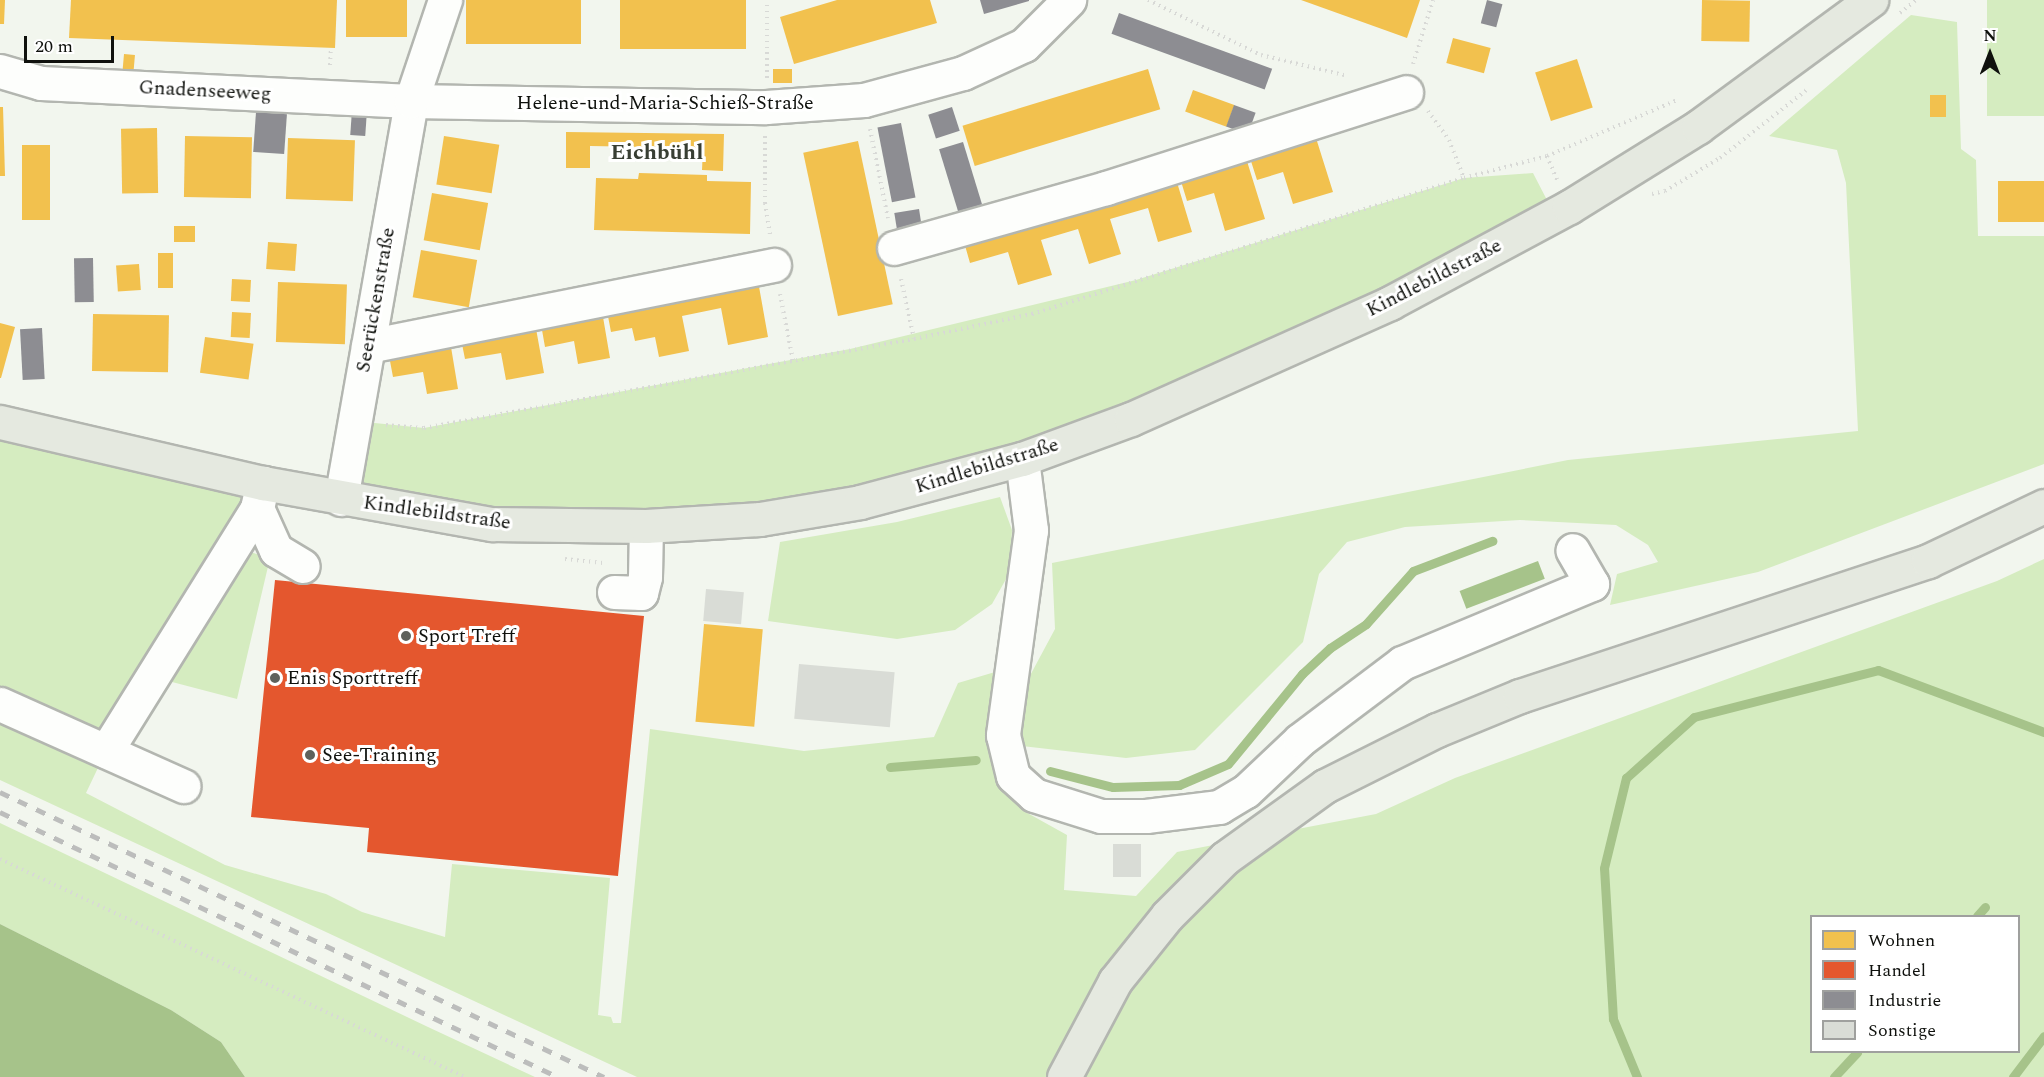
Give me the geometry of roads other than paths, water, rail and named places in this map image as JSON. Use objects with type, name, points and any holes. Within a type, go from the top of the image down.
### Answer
[{"type":"main road","name":"Kindlebildstraße","points":[[0,422],[260,496],[341,499],[492,524],[646,526],[760,519],[861,502],[1022,459],[1131,420],[1390,303],[1569,207],[1881,10]]},
{"type":"main road","points":[[1064,1077],[1115,981],[1167,916],[1225,858],[1325,786],[1437,730],[1520,696],[1928,561],[2044,506]]},
{"type":"street","name":"Seerückenstraße","points":[[341,499],[411,101],[445,0]]},
{"type":"street","name":"Helene-und-Maria-Schieß-Straße","points":[[411,101],[766,107],[864,100],[963,73],[1024,45],[1069,0]]},
{"type":"street","name":"Gnadenseeweg","points":[[0,71],[41,83],[411,101]]},
{"type":"street","points":[[894,248],[1106,188],[1406,92]]},
{"type":"street","points":[[368,346],[774,265]]},
{"type":"street","points":[[1022,459],[1031,530],[1003,735],[1013,776],[1034,795],[1101,816],[1146,816],[1219,807],[1246,790],[1300,740],[1402,663],[1592,584],[1572,550]]},
{"type":"street","points":[[260,496],[276,550],[303,566]]},
{"type":"street","points":[[106,751],[260,496]]},
{"type":"street","points":[[614,592],[641,592],[646,560],[646,526]]},
{"type":"street","points":[[0,704],[183,786]]},
{"type":"waterway","points":[[1050,771],[1113,787],[1179,785],[1228,764],[1302,674],[1330,648],[1366,624],[1413,571],[1492,541]]},
{"type":"waterway","points":[[1637,1077],[1613,1019],[1604,868],[1626,778],[1694,717],[1878,670],[2044,732]]},
{"type":"waterway","points":[[890,767],[976,760]]},
{"type":"waterway","points":[[1978,915],[1985,907]]},
{"type":"waterway","points":[[2013,1077],[2044,1036]]},
{"type":"waterway","points":[[1834,1077],[1856,1053]]},
{"type":"railway","points":[[0,792],[604,1077]]},
{"type":"railway","points":[[0,812],[558,1077]]},
{"type":"place","name":"Sport Treff","points":[[406,636]]},
{"type":"place","name":"Enis Sporttreff","points":[[275,678]]},
{"type":"place","name":"See-Training","points":[[310,755]]},
{"type":"district","name":"Eichbühl","points":[[657,153]]}]
